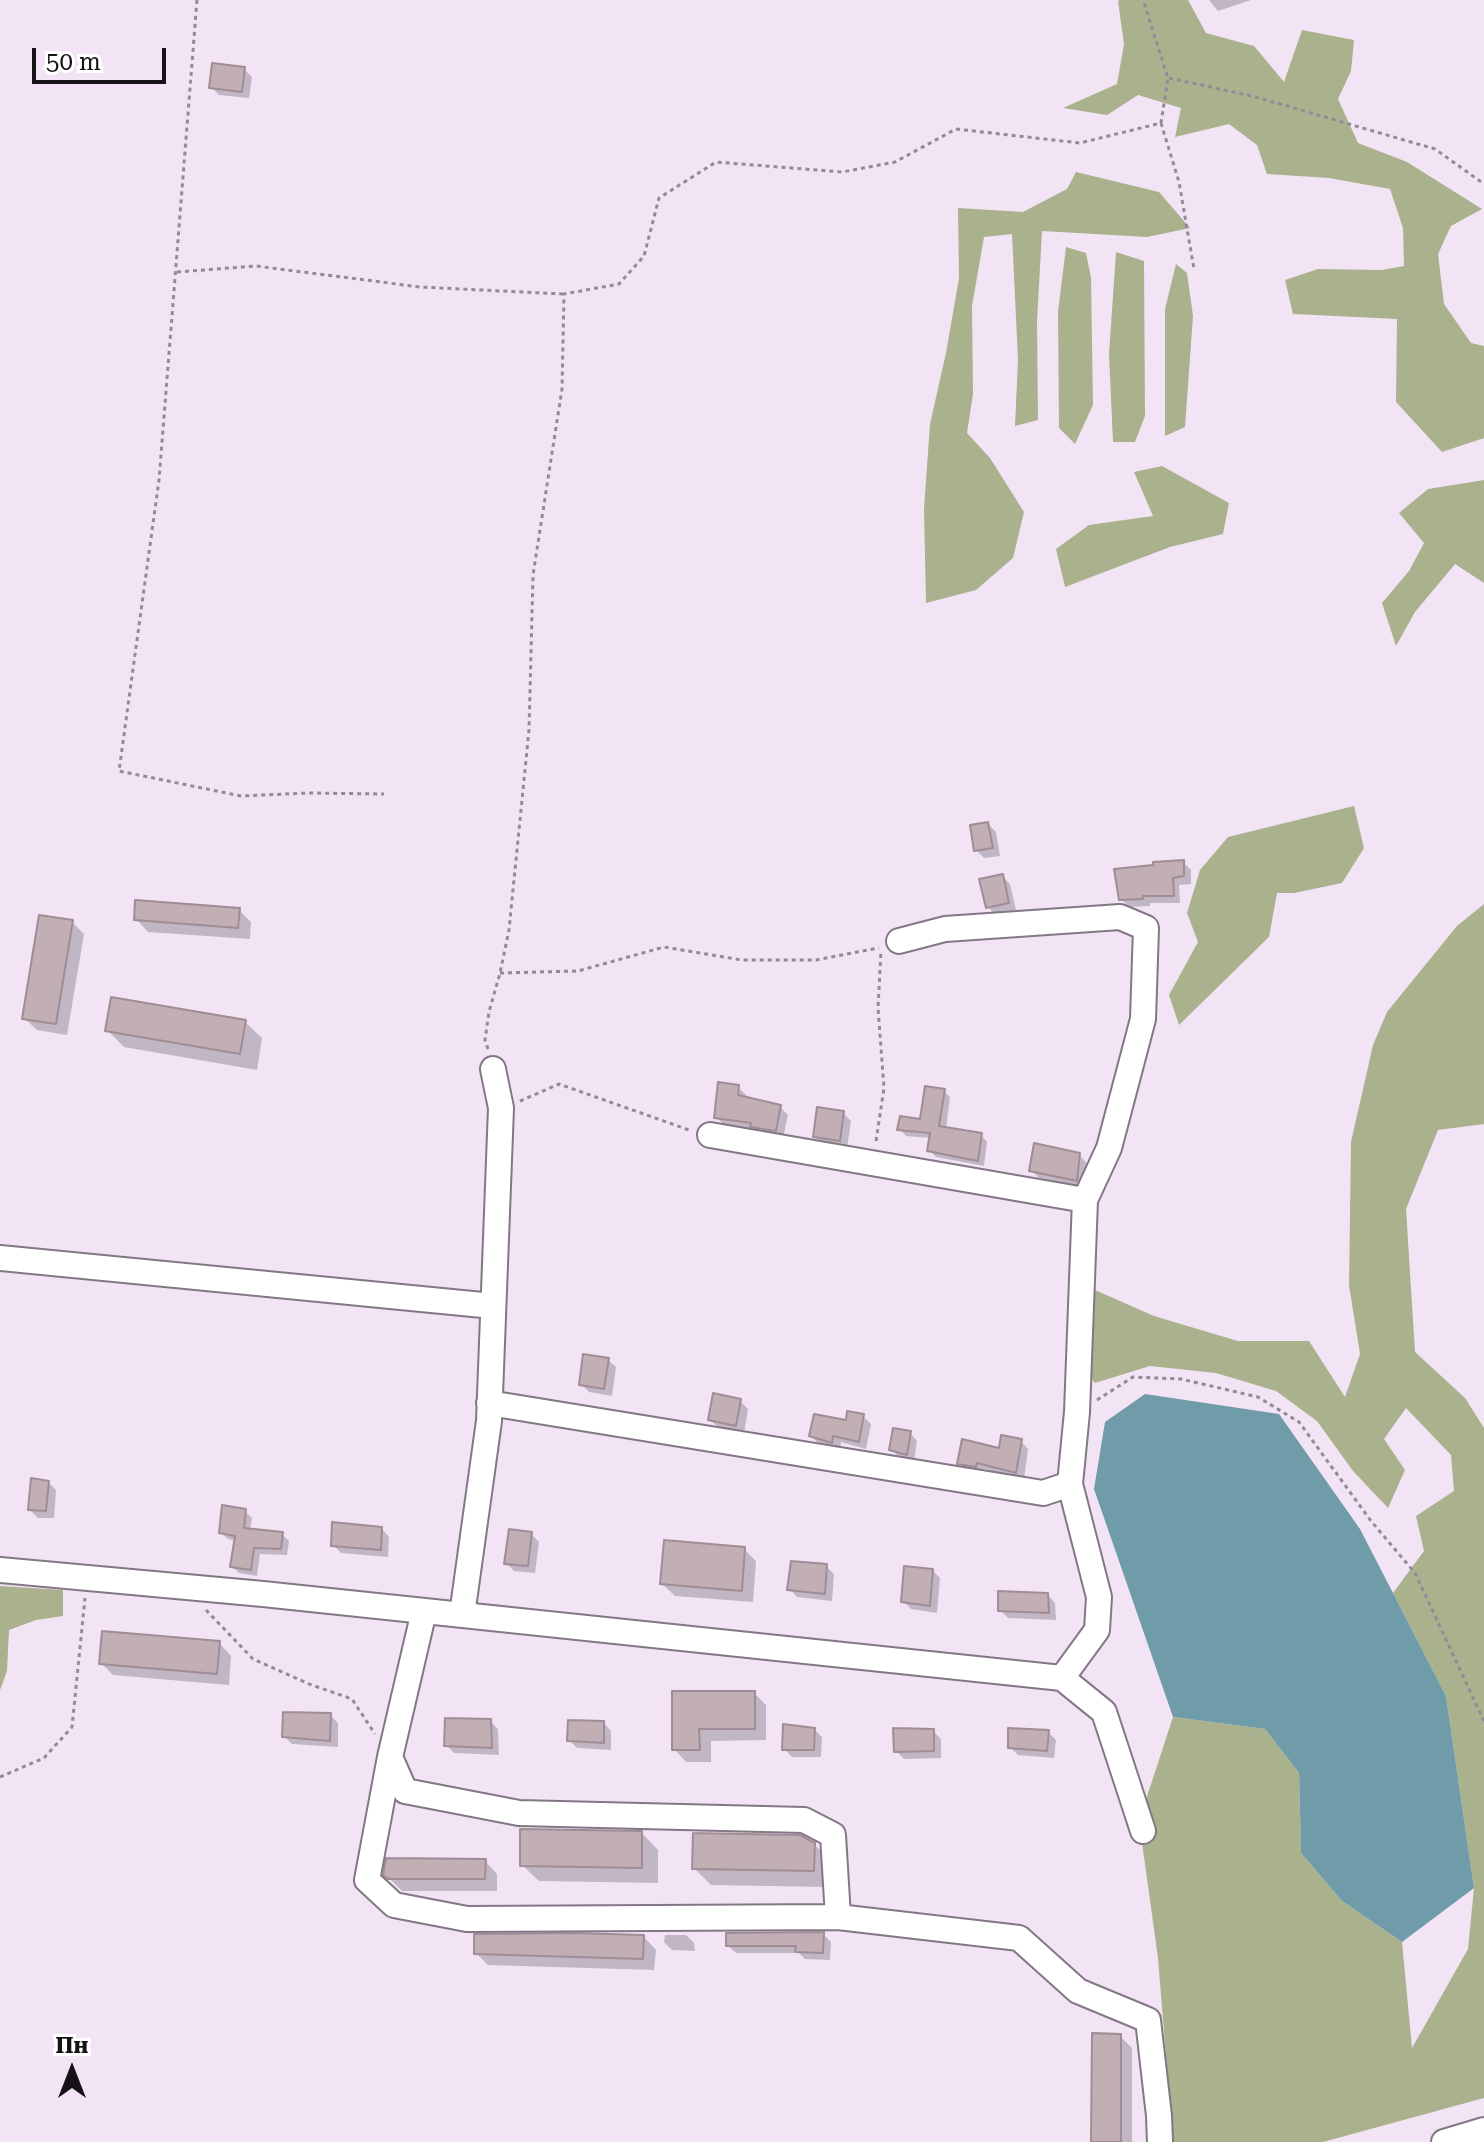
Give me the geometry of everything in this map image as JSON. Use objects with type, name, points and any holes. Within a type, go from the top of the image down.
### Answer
[{"type":"street","points":[[890,944],[945,929],[1120,917],[1146,928],[1143,1019],[1109,1148],[1085,1200],[1077,1412],[1070,1484],[1099,1597],[1097,1630],[1062,1678]]},
{"type":"street","points":[[462,1615],[489,1403],[501,1108],[493,1069]]},
{"type":"street","points":[[710,1135],[1085,1200]]},
{"type":"street","points":[[0,1258],[493,1306]]},
{"type":"street","points":[[489,1403],[1043,1493],[1070,1484]]},
{"type":"street","points":[[0,1570],[1062,1678],[1104,1712],[1143,1831]]},
{"type":"street","points":[[424,1611],[390,1757],[367,1880],[394,1905],[467,1919],[838,1917],[1019,1938],[1078,1991],[1148,2020],[1160,2142]]},
{"type":"street","points":[[390,1757],[405,1791],[519,1813],[804,1820],[833,1835],[838,1917]]},
{"type":"street","points":[[1444,2142],[1484,2130]]},
{"type":"path","points":[[197,0],[159,480],[119,771],[241,796],[384,794]]},
{"type":"path","points":[[1143,0],[1168,78],[1161,123],[1179,182],[1194,269]]},
{"type":"path","points":[[1168,78],[1256,97],[1435,149],[1484,184]]},
{"type":"path","points":[[177,272],[256,266],[420,287],[564,294],[619,284],[644,256],[659,198],[716,162],[842,172],[895,162],[956,129],[1080,143],[1161,123]]},
{"type":"path","points":[[493,1069],[485,1040],[509,930],[529,730],[533,575],[562,389],[564,294]]},
{"type":"path","points":[[500,973],[578,971],[664,947],[742,960],[816,960],[890,944],[878,1008],[884,1088],[873,1165]]},
{"type":"path","points":[[501,1108],[559,1084],[710,1135]]},
{"type":"path","points":[[1077,1412],[1133,1377],[1169,1378],[1258,1397],[1299,1422],[1371,1521],[1415,1573],[1484,1721]]},
{"type":"path","points":[[0,1777],[44,1758],[72,1727],[87,1578]]},
{"type":"path","points":[[184,1587],[253,1659],[352,1699],[390,1757]]},
{"type":"green space","points":[[1120,0],[1188,0],[1206,33],[1254,46],[1284,82],[1302,30],[1354,40],[1351,71],[1338,99],[1358,143],[1407,162],[1482,209],[1451,226],[1438,254],[1444,304],[1471,343],[1484,346],[1484,438],[1442,452],[1396,402],[1397,319],[1293,314],[1285,280],[1318,269],[1382,270],[1404,266],[1403,228],[1390,189],[1329,178],[1267,174],[1257,145],[1229,124],[1175,137],[1181,108],[1138,95],[1107,115],[1063,108],[1117,84],[1124,44]]},
{"type":"green space","points":[[1076,172],[1159,192],[1190,228],[1147,237],[1042,231],[1037,321],[1038,420],[1015,426],[1018,360],[1012,234],[984,237],[972,306],[973,394],[967,433],[990,458],[1024,512],[1013,558],[976,590],[926,603],[924,509],[930,424],[959,278],[958,208],[1023,212],[1067,189]]},
{"type":"green space","points":[[1066,247],[1086,253],[1091,278],[1093,405],[1075,444],[1059,428],[1058,312]]},
{"type":"green space","points":[[1116,252],[1144,261],[1145,416],[1135,442],[1113,442],[1109,354]]},
{"type":"green space","points":[[1176,264],[1187,273],[1193,316],[1185,427],[1165,436],[1165,309]]},
{"type":"green space","points":[[1162,466],[1229,503],[1223,534],[1170,547],[1065,587],[1056,549],[1089,525],[1153,516],[1134,472]]},
{"type":"green space","points":[[1484,480],[1484,583],[1455,564],[1415,612],[1396,646],[1382,603],[1409,571],[1424,543],[1399,513],[1428,489]]},
{"type":"green space","points":[[1354,806],[1364,848],[1342,883],[1294,893],[1277,893],[1269,937],[1179,1025],[1169,995],[1198,942],[1187,913],[1200,870],[1228,837]]},
{"type":"green space","points":[[1484,904],[1484,1124],[1438,1130],[1406,1209],[1415,1352],[1465,1398],[1484,1428],[1484,2098],[1323,2142],[1168,2142],[1168,2082],[1158,1958],[1139,1821],[1173,1717],[1265,1729],[1299,1773],[1301,1853],[1342,1901],[1402,1942],[1412,2048],[1468,1949],[1474,1888],[1446,1696],[1393,1593],[1424,1551],[1416,1516],[1454,1491],[1451,1455],[1406,1408],[1384,1439],[1405,1470],[1388,1508],[1353,1471],[1317,1421],[1276,1391],[1216,1373],[1150,1366],[1095,1383],[1066,1349],[1079,1283],[1154,1316],[1238,1341],[1309,1341],[1345,1397],[1360,1354],[1349,1285],[1351,1142],[1373,1045],[1387,1012],[1457,926]]},
{"type":"green space","points":[[0,1586],[63,1590],[63,1616],[36,1620],[9,1630],[7,1671],[0,1690]]},
{"type":"water","points":[[1145,1394],[1279,1414],[1360,1529],[1446,1696],[1474,1888],[1402,1942],[1342,1901],[1301,1853],[1299,1773],[1265,1729],[1173,1717],[1094,1489],[1105,1422]]},
{"type":"building","points":[[212,63],[245,67],[242,92],[209,88]]},
{"type":"building","points":[[988,822],[993,848],[974,851],[970,825]]},
{"type":"building","points":[[1184,860],[1184,876],[1173,878],[1174,896],[1119,900],[1114,869]]},
{"type":"building","points":[[1003,874],[1009,903],[986,908],[979,879]]},
{"type":"building","points":[[135,900],[240,908],[238,928],[134,920]]},
{"type":"building","points":[[39,915],[73,920],[56,1024],[22,1019]]},
{"type":"building","points":[[111,997],[246,1020],[240,1054],[105,1031]]},
{"type":"building","points":[[718,1082],[739,1085],[738,1095],[781,1105],[776,1131],[750,1127],[751,1123],[714,1118]]},
{"type":"building","points":[[925,1086],[945,1089],[939,1126],[982,1133],[978,1161],[927,1151],[930,1133],[897,1130],[900,1116],[920,1119]]},
{"type":"building","points":[[817,1107],[844,1111],[840,1141],[813,1137]]},
{"type":"building","points":[[1034,1143],[1080,1153],[1077,1181],[1029,1171]]},
{"type":"building","points":[[583,1354],[609,1358],[604,1389],[579,1385]]},
{"type":"building","points":[[713,1393],[741,1399],[736,1426],[708,1420]]},
{"type":"building","points":[[847,1411],[864,1414],[859,1442],[833,1436],[832,1443],[809,1436],[814,1414],[846,1420]]},
{"type":"building","points":[[893,1428],[911,1431],[907,1455],[889,1450]]},
{"type":"building","points":[[1001,1435],[1022,1439],[1016,1473],[977,1463],[976,1467],[957,1464],[962,1439],[999,1448]]},
{"type":"building","points":[[31,1478],[49,1481],[46,1511],[28,1510]]},
{"type":"building","points":[[222,1505],[246,1509],[244,1528],[283,1532],[281,1549],[254,1548],[251,1570],[230,1567],[235,1536],[219,1533]]},
{"type":"building","points":[[332,1522],[382,1527],[381,1550],[331,1546]]},
{"type":"building","points":[[509,1529],[532,1532],[528,1566],[504,1564]]},
{"type":"building","points":[[664,1540],[745,1547],[742,1591],[660,1584]]},
{"type":"building","points":[[791,1561],[827,1564],[825,1594],[787,1590]]},
{"type":"building","points":[[904,1566],[933,1569],[930,1606],[901,1602]]},
{"type":"building","points":[[998,1591],[1048,1593],[1049,1613],[998,1611]]},
{"type":"building","points":[[102,1631],[220,1641],[217,1674],[99,1664]]},
{"type":"building","points":[[672,1691],[755,1691],[755,1729],[699,1729],[700,1750],[672,1750]]},
{"type":"building","points":[[283,1712],[331,1713],[330,1741],[282,1737]]},
{"type":"building","points":[[445,1718],[491,1719],[492,1748],[444,1746]]},
{"type":"building","points":[[568,1720],[604,1721],[604,1743],[567,1741]]},
{"type":"building","points":[[783,1724],[815,1728],[814,1750],[782,1750]]},
{"type":"building","points":[[893,1728],[934,1729],[934,1751],[894,1752]]},
{"type":"building","points":[[1008,1728],[1049,1730],[1047,1751],[1008,1748]]},
{"type":"building","points":[[520,1829],[642,1831],[642,1868],[520,1866]]},
{"type":"building","points":[[693,1833],[800,1835],[815,1843],[814,1871],[692,1869]]},
{"type":"building","points":[[386,1858],[486,1859],[485,1879],[388,1879],[383,1875]]},
{"type":"building","points":[[824,1932],[823,1953],[795,1952],[796,1946],[726,1946],[726,1933]]},
{"type":"building","points":[[474,1934],[644,1935],[643,1959],[474,1954]]},
{"type":"building","points":[[1092,2033],[1121,2034],[1121,2142],[1091,2142]]}]
